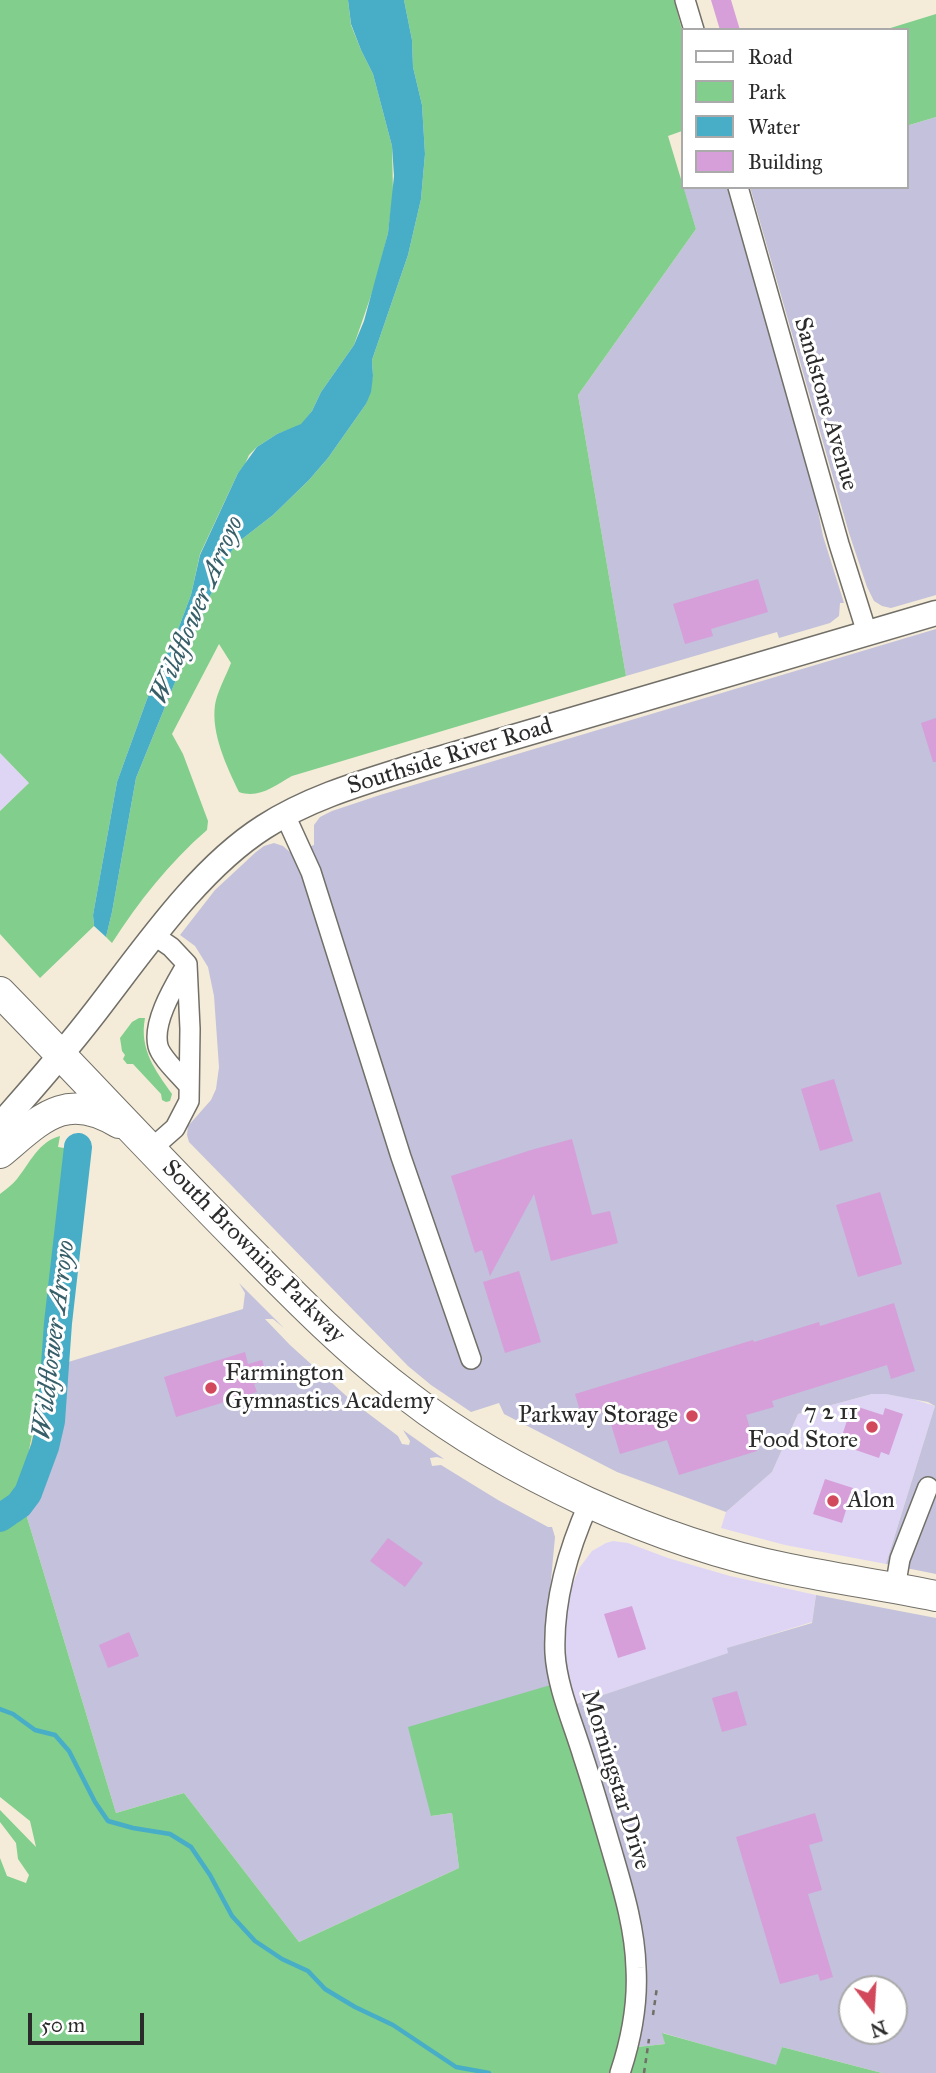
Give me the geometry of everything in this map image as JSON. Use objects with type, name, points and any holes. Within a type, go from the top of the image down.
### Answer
[{"type":"highway","name":"South Browning Parkway","points":[[0,992],[142,1141],[331,1332],[408,1396],[443,1421],[521,1469],[589,1503],[682,1539],[788,1569],[936,1596]]},
{"type":"highway","points":[[0,1153],[43,1118],[69,1108],[100,1114],[142,1141]]},
{"type":"main road","name":"Southside River Road","points":[[0,1125],[61,1054],[200,881],[239,844],[285,815],[333,792],[412,767],[936,613]]},
{"type":"street","points":[[685,0],[693,28]]},
{"type":"street","name":"Sandstone Avenue","points":[[739,189],[839,544],[867,633]]},
{"type":"street","points":[[285,815],[311,872],[401,1157],[471,1359]]},
{"type":"street","points":[[142,1141],[175,1128],[189,1101],[187,964],[171,947],[155,936]]},
{"type":"street","points":[[187,964],[172,990],[157,1027],[158,1048],[189,1086]]},
{"type":"street","points":[[895,1588],[900,1559],[928,1487]]},
{"type":"street","name":"Morningstar Drive","points":[[589,1503],[574,1536],[561,1582],[555,1654],[562,1688],[617,1870],[632,1936],[636,1967],[635,2007],[627,2052],[620,2073]]},
{"type":"shaded area","points":[[936,117],[936,595],[891,608],[874,601],[867,587],[849,533],[751,189],[908,189],[908,125]]},
{"type":"shaded area","points":[[684,189],[730,189],[810,471],[823,536],[844,603],[840,603],[839,616],[830,623],[779,638],[777,632],[626,676],[578,395],[696,229]]},
{"type":"shaded area","points":[[936,629],[936,1574],[886,1564],[935,1406],[928,1402],[872,1394],[798,1414],[772,1472],[726,1512],[617,1472],[504,1414],[499,1403],[471,1412],[408,1366],[189,1142],[188,1126],[211,1100],[216,1089],[219,1067],[214,996],[208,967],[195,946],[180,935],[215,890],[256,852],[274,843],[291,853],[314,845],[314,825],[320,817],[332,811]]},
{"type":"shaded area","points":[[0,753],[29,783],[0,811]]},
{"type":"shaded area","points":[[239,1283],[284,1328],[273,1319],[265,1319],[290,1345],[353,1402],[398,1436],[402,1444],[409,1445],[410,1441],[403,1430],[444,1459],[430,1458],[432,1466],[441,1465],[498,1500],[552,1527],[555,1537],[548,1612],[554,1684],[431,1816],[452,1813],[459,1868],[299,1942],[184,1793],[116,1813],[26,1514],[42,1494],[63,1429],[65,1363],[243,1309],[245,1293]]},
{"type":"shaded area","points":[[872,1394],[910,1398],[935,1406],[886,1564],[785,1545],[721,1528],[726,1512],[772,1472],[798,1414]]},
{"type":"shaded area","points":[[613,1541],[628,1543],[730,1576],[816,1595],[812,1622],[728,1648],[729,1653],[576,1704],[565,1661],[563,1635],[570,1590],[580,1567],[592,1551]]},
{"type":"shaded area","points":[[816,1595],[936,1618],[936,2073],[882,2073],[782,2047],[777,2066],[663,2033],[665,2044],[637,2047],[645,1995],[576,1704],[728,1653],[727,1648],[812,1623]]},
{"type":"green space","points":[[0,0],[348,0],[351,25],[373,74],[392,146],[393,193],[388,233],[376,281],[354,345],[301,425],[277,434],[257,447],[238,473],[200,554],[191,595],[174,640],[155,677],[117,782],[93,915],[94,926],[40,978],[0,934],[0,811],[29,783],[0,753]]},
{"type":"green space","points":[[404,0],[674,0],[681,28],[680,132],[668,136],[680,176],[680,189],[684,189],[696,229],[578,395],[626,676],[292,776],[260,793],[246,794],[239,792],[234,782],[215,727],[216,700],[231,663],[219,644],[172,734],[183,754],[208,821],[207,830],[155,883],[112,943],[106,937],[136,778],[224,562],[237,543],[273,515],[309,480],[366,404],[373,376],[372,360],[408,255],[421,199],[425,154],[422,105],[413,67],[412,40]]},
{"type":"green space","points":[[936,14],[936,117],[908,125],[908,28],[890,28]]},
{"type":"green space","points":[[145,1018],[146,1049],[154,1068],[172,1094],[170,1101],[162,1100],[161,1094],[133,1064],[127,1064],[123,1059],[125,1055],[120,1038],[132,1022]]},
{"type":"green space","points":[[60,1136],[58,1147],[64,1148],[68,1145],[65,1188],[48,1340],[35,1421],[24,1475],[11,1500],[0,1508],[0,1194],[17,1179],[40,1148]]},
{"type":"green space","points":[[26,1514],[116,1813],[184,1793],[299,1942],[459,1868],[452,1813],[431,1816],[408,1727],[554,1684],[622,1921],[628,1962],[626,2014],[612,2073],[0,2073],[0,1858],[7,1876],[26,1883],[29,1875],[18,1859],[16,1843],[0,1822],[0,1810],[36,1847],[30,1821],[0,1797],[0,1531],[17,1523]]},
{"type":"green space","points":[[662,2033],[776,2065],[782,2047],[882,2073],[630,2073],[637,2047],[665,2044]]},
{"type":"sand","points":[[77,1141],[79,1147],[81,1142],[86,1142],[90,1152],[65,1305],[63,1429],[42,1494],[17,1523],[0,1531],[0,1508],[11,1500],[24,1475],[35,1421],[48,1340],[68,1145]]},
{"type":"water","points":[[348,0],[404,0],[412,40],[413,67],[422,105],[425,154],[421,199],[408,255],[372,360],[371,392],[366,404],[309,480],[273,515],[237,543],[224,562],[136,778],[106,937],[94,926],[93,915],[117,782],[155,677],[174,640],[191,595],[200,555],[238,473],[257,447],[277,434],[301,424],[354,345],[364,321],[388,233],[394,176],[392,146],[373,74],[351,24]]},
{"type":"building","points":[[711,0],[731,0],[739,28],[719,28]]},
{"type":"building","points":[[758,579],[768,612],[711,629],[713,636],[685,644],[673,604]]},
{"type":"building","points":[[936,718],[936,762],[933,762],[921,723]]},
{"type":"building","points":[[834,1079],[853,1141],[820,1151],[801,1089]]},
{"type":"building","points":[[572,1139],[592,1215],[610,1211],[618,1243],[551,1261],[534,1194],[490,1276],[482,1250],[475,1253],[451,1176]]},
{"type":"building","points":[[880,1192],[902,1264],[858,1277],[836,1205]]},
{"type":"building","points":[[519,1271],[541,1342],[505,1353],[483,1282]]},
{"type":"building","points":[[894,1303],[915,1371],[891,1379],[887,1365],[772,1401],[774,1407],[746,1415],[757,1451],[679,1475],[667,1440],[620,1454],[607,1411],[582,1418],[575,1394],[753,1340],[754,1342],[819,1322],[820,1326]]},
{"type":"building","name":"Farmington Gymnastics Academy","points":[[245,1352],[248,1364],[262,1360],[268,1379],[254,1384],[257,1392],[176,1417],[164,1377]]},
{"type":"building","name":"7 2 11 Food Store","points":[[852,1405],[883,1415],[885,1408],[903,1414],[889,1455],[881,1452],[879,1458],[847,1447],[848,1442],[841,1439]]},
{"type":"building","name":"Alon","points":[[825,1479],[853,1488],[842,1523],[813,1514]]},
{"type":"building","points":[[388,1538],[423,1563],[405,1587],[370,1561]]},
{"type":"building","points":[[632,1606],[646,1649],[618,1658],[604,1614]]},
{"type":"building","points":[[129,1632],[139,1656],[108,1668],[99,1645]]},
{"type":"building","points":[[737,1691],[747,1725],[722,1732],[712,1698]]},
{"type":"building","points":[[815,1813],[823,1841],[809,1845],[822,1890],[808,1894],[833,1977],[820,1981],[818,1974],[780,1984],[736,1837]]},
{"type":"waterway","name":"Wildflower Arroyo","points":[[0,1518],[19,1505],[28,1493],[45,1447],[51,1421],[58,1323],[78,1147]]},
{"type":"waterway","points":[[0,1709],[13,1714],[35,1730],[55,1735],[69,1751],[95,1802],[108,1821],[170,1834],[191,1847],[232,1916],[255,1941],[282,1959],[308,1971],[325,1989],[393,2025],[456,2067],[489,2073]]},
{"type":"place","name":"Farmington Gymnastics Academy","points":[[211,1388]]},
{"type":"place","name":"Parkway Storage","points":[[692,1416]]},
{"type":"place","name":"7 2 11 Food Store","points":[[872,1427]]},
{"type":"place","name":"Alon","points":[[833,1501]]}]
